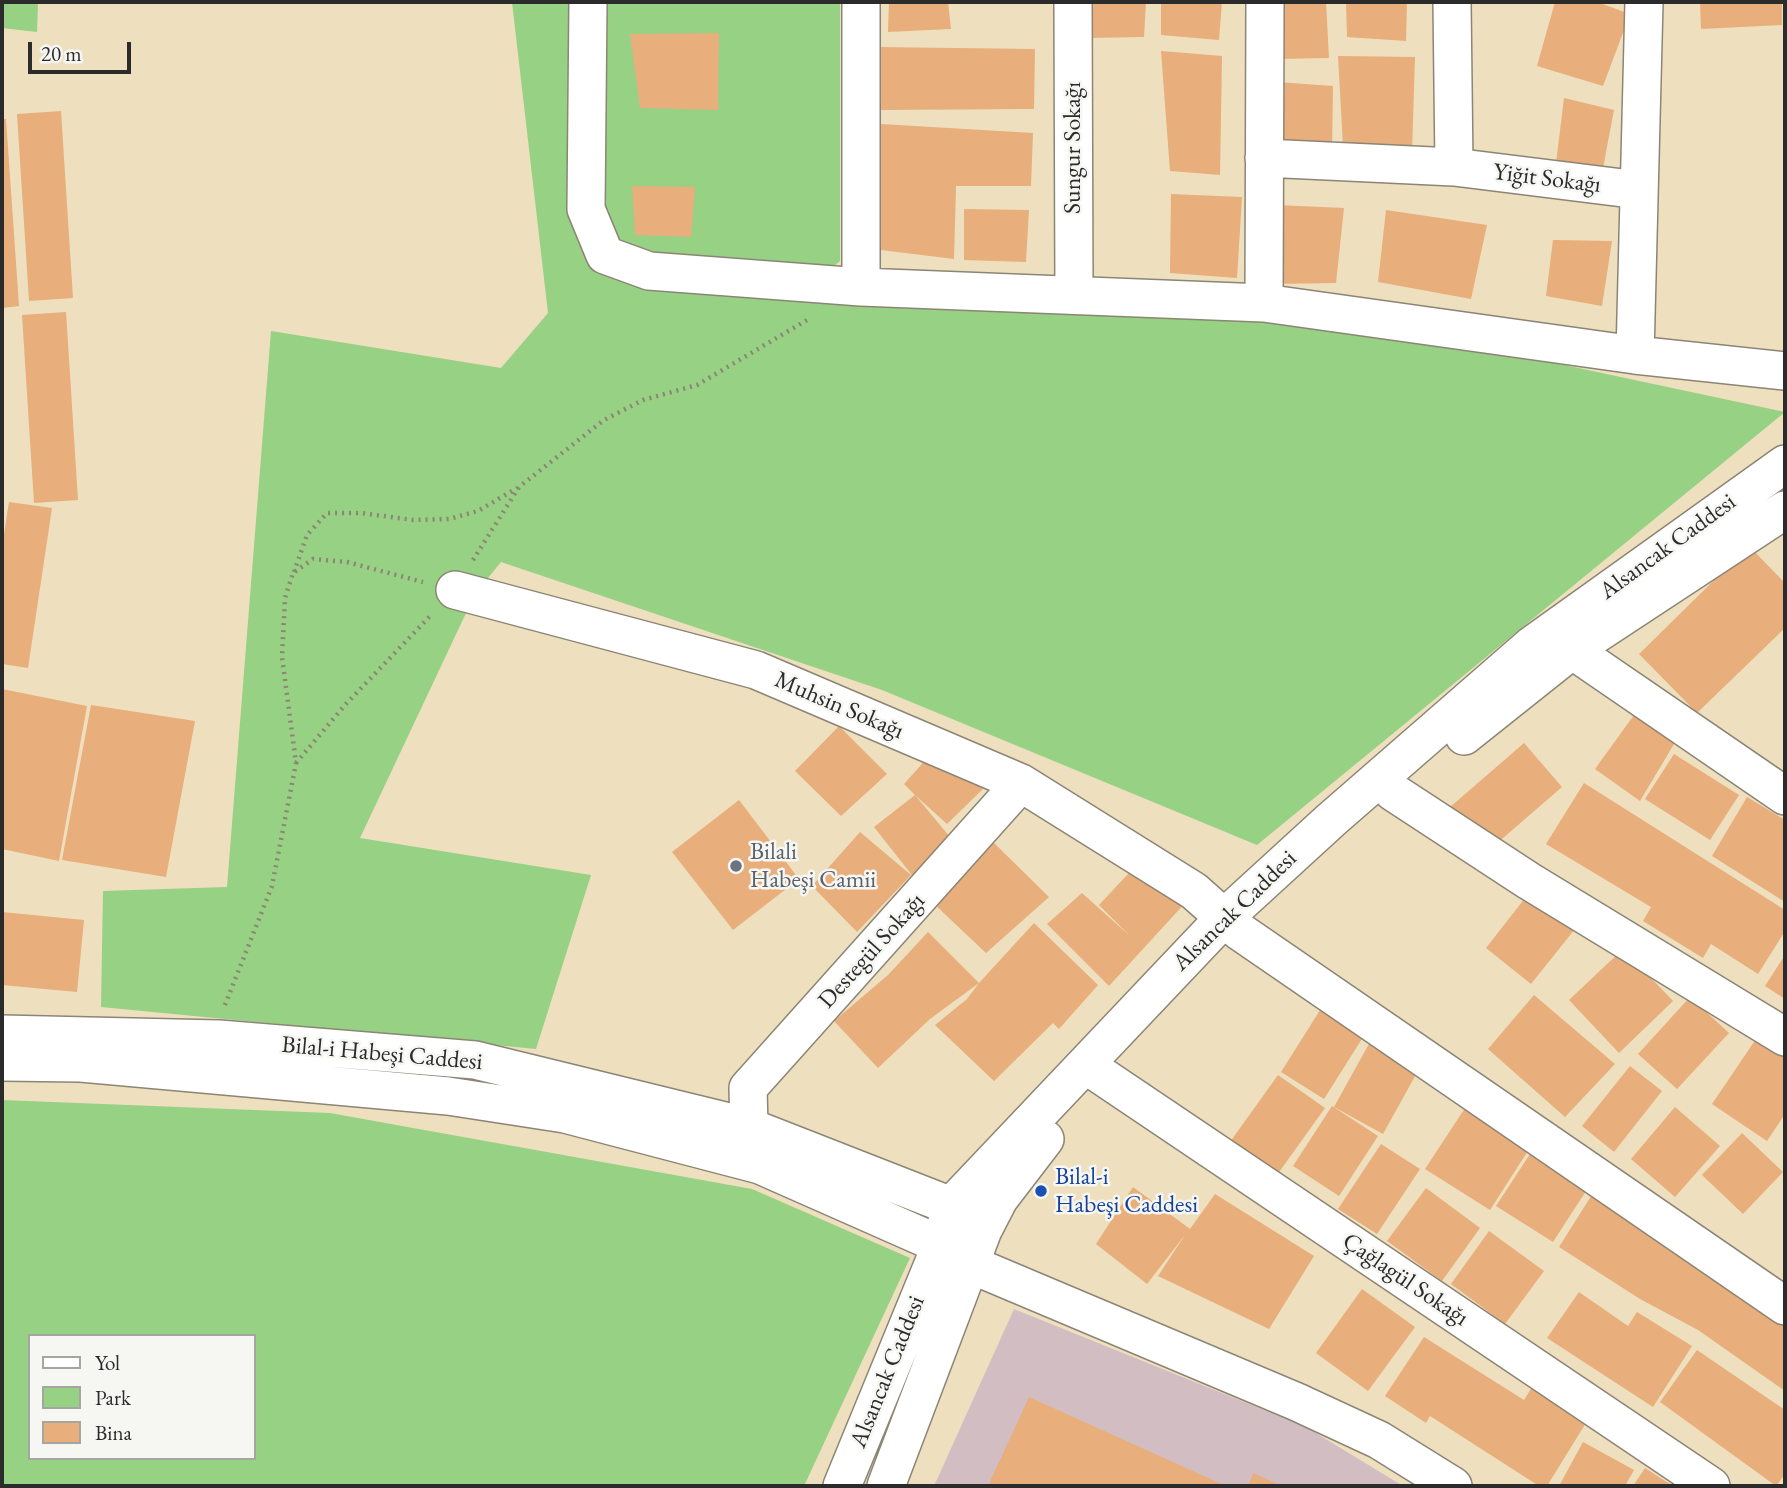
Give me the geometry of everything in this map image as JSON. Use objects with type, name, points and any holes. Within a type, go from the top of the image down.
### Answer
[{"type":"street","points":[[587,2],[586,209],[604,255],[649,271],[860,287],[1264,303],[1635,355],[1785,371]]},
{"type":"street","points":[[860,287],[861,2]]},
{"type":"street","name":"Sungur Sokağı","points":[[1073,2],[1074,295]]},
{"type":"street","points":[[1264,303],[1265,2]]},
{"type":"street","points":[[1452,2],[1454,167]]},
{"type":"street","points":[[1635,355],[1644,2]]},
{"type":"street","name":"Yiğit Sokağı","points":[[1264,158],[1454,167],[1639,190]]},
{"type":"street","name":"Alsancak Caddesi","points":[[842,1486],[941,1245],[951,1206],[1232,924],[1532,645],[1785,464]]},
{"type":"street","name":"Alsancak Caddesi","points":[[886,1486],[972,1265],[983,1230],[999,1199],[1060,1119],[1232,924],[1572,650],[1781,518]]},
{"type":"street","name":"Muhsin Sokağı","points":[[455,590],[756,670],[1021,783],[1194,891],[1232,924],[1785,1306]]},
{"type":"street","points":[[1572,650],[1785,796]]},
{"type":"street","name":"Destegül Sokağı","points":[[749,1128],[748,1088],[1021,783]]},
{"type":"street","points":[[1393,792],[1529,881],[1785,1037]]},
{"type":"street","name":"Bilal-i Habeşi Caddesi","points":[[2,1034],[219,1040],[475,1060],[749,1128],[951,1206],[983,1230]]},
{"type":"street","name":"Bilal-i Habeşi Caddesi","points":[[2,1062],[81,1063],[448,1096],[565,1114],[760,1165],[941,1245],[972,1265],[1297,1402],[1379,1440],[1453,1486]]},
{"type":"street","name":"Çağlagül Sokağı","points":[[1099,1074],[1711,1486]]},
{"type":"street","points":[[870,1417],[909,1428]]},
{"type":"path","points":[[219,1040],[218,1022],[272,886],[296,763],[282,657],[285,598],[307,535],[327,513],[361,513],[413,520],[449,519],[478,512],[519,487],[604,420],[643,400],[697,385],[860,287]]},
{"type":"path","points":[[296,763],[345,705],[455,590],[519,487]]},
{"type":"path","points":[[293,573],[313,559],[336,561],[455,590]]},
{"type":"shaded area","points":[[1014,1309],[1306,1427],[1403,1486],[934,1486]]},
{"type":"green space","points":[[2,2],[38,2],[37,32],[2,28]]},
{"type":"green space","points":[[512,2],[840,2],[840,261],[811,286],[1353,320],[1785,412],[1257,845],[882,690],[501,562],[475,594],[360,838],[591,875],[536,1049],[101,1007],[103,891],[227,887],[271,331],[501,368],[548,313]]},
{"type":"green space","points":[[2,1100],[330,1113],[752,1189],[910,1258],[804,1486],[2,1486]]},
{"type":"building","points":[[889,2],[948,2],[951,29],[888,32]]},
{"type":"building","points":[[1087,2],[1146,2],[1144,37],[1090,38]]},
{"type":"building","points":[[1161,2],[1222,2],[1219,40],[1161,35]]},
{"type":"building","points":[[1275,2],[1326,2],[1329,58],[1276,59]]},
{"type":"building","points":[[1346,2],[1407,2],[1406,41],[1347,37]]},
{"type":"building","points":[[1555,2],[1597,2],[1630,14],[1603,86],[1537,66]]},
{"type":"building","points":[[1700,2],[1782,2],[1782,25],[1701,29]]},
{"type":"building","points":[[719,33],[718,110],[640,108],[630,34]]},
{"type":"building","points":[[877,47],[1035,49],[1034,109],[879,110]]},
{"type":"building","points":[[1161,51],[1222,56],[1220,175],[1170,171]]},
{"type":"building","points":[[1338,56],[1415,57],[1412,152],[1343,146]]},
{"type":"building","points":[[1277,82],[1333,86],[1332,149],[1278,148]]},
{"type":"building","points":[[1564,98],[1614,110],[1603,168],[1556,163]]},
{"type":"building","points":[[61,111],[73,298],[29,301],[17,114]]},
{"type":"building","points":[[2,119],[6,119],[19,306],[2,308]]},
{"type":"building","points":[[881,124],[1033,133],[1031,186],[956,186],[954,259],[881,250]]},
{"type":"building","points":[[632,186],[695,187],[691,237],[635,235]]},
{"type":"building","points":[[1171,194],[1242,197],[1237,278],[1170,273]]},
{"type":"building","points":[[1277,205],[1344,208],[1336,283],[1273,284]]},
{"type":"building","points":[[964,209],[1029,210],[1026,262],[964,260]]},
{"type":"building","points":[[1386,210],[1487,225],[1471,299],[1378,282]]},
{"type":"building","points":[[1553,240],[1612,241],[1602,306],[1546,296]]},
{"type":"building","points":[[66,312],[78,500],[34,503],[22,315]]},
{"type":"building","points":[[9,502],[52,508],[28,668],[2,664],[2,547]]},
{"type":"building","points":[[1749,546],[1785,583],[1785,628],[1697,713],[1639,654]]},
{"type":"building","points":[[2,689],[87,706],[59,861],[2,849]]},
{"type":"building","points":[[91,705],[195,721],[166,877],[62,860]]},
{"type":"building","points":[[1634,715],[1677,739],[1640,801],[1595,769]]},
{"type":"building","points":[[839,726],[887,774],[841,816],[795,771]]},
{"type":"building","points":[[1524,743],[1562,787],[1488,851],[1449,808]]},
{"type":"building","points":[[937,747],[983,789],[947,824],[904,784]]},
{"type":"building","points":[[1674,754],[1739,795],[1710,840],[1645,799]]},
{"type":"building","points":[[1584,783],[1785,910],[1785,931],[1758,974],[1711,944],[1703,958],[1643,921],[1651,907],[1546,844]]},
{"type":"building","points":[[915,795],[955,843],[915,879],[874,827]]},
{"type":"building","points":[[1747,797],[1785,820],[1785,902],[1712,856]]},
{"type":"building","name":"Bilali Habeşi Camii","points":[[739,800],[799,879],[733,930],[672,852]]},
{"type":"building","points":[[860,832],[911,875],[857,932],[812,886]]},
{"type":"building","points":[[991,840],[1049,897],[986,953],[932,902]]},
{"type":"building","points":[[1142,859],[1187,901],[1109,986],[1047,924],[1082,893],[1130,936],[1099,905]]},
{"type":"building","points":[[1529,893],[1575,929],[1531,984],[1486,948]]},
{"type":"building","points":[[2,912],[84,920],[77,992],[2,985]]},
{"type":"building","points":[[1034,923],[1098,985],[1059,1029],[1053,1023],[994,1081],[935,1025],[967,999]]},
{"type":"building","points":[[928,932],[979,983],[930,1019],[878,1068],[834,1021],[888,975]]},
{"type":"building","points":[[1623,949],[1673,1001],[1619,1053],[1569,1000]]},
{"type":"building","points":[[1785,955],[1785,999],[1765,986]]},
{"type":"building","points":[[1534,995],[1615,1064],[1565,1117],[1488,1049]]},
{"type":"building","points":[[1690,997],[1729,1033],[1677,1089],[1638,1054]]},
{"type":"building","points":[[1322,1007],[1365,1034],[1324,1099],[1281,1072]]},
{"type":"building","points":[[1758,1036],[1785,1054],[1785,1114],[1767,1141],[1712,1104]]},
{"type":"building","points":[[1370,1042],[1419,1069],[1383,1134],[1334,1107]]},
{"type":"building","points":[[1630,1066],[1662,1091],[1614,1152],[1582,1126]]},
{"type":"building","points":[[1278,1075],[1325,1108],[1277,1175],[1230,1142]]},
{"type":"building","points":[[1469,1102],[1533,1143],[1490,1210],[1425,1169]]},
{"type":"building","points":[[1332,1106],[1378,1136],[1339,1196],[1293,1166]]},
{"type":"building","points":[[1675,1107],[1720,1146],[1675,1197],[1631,1159]]},
{"type":"building","points":[[1742,1133],[1783,1172],[1743,1214],[1702,1175]]},
{"type":"building","points":[[1381,1144],[1420,1169],[1377,1234],[1338,1209]]},
{"type":"building","points":[[1532,1151],[1588,1188],[1553,1242],[1496,1206]]},
{"type":"building","points":[[1133,1187],[1190,1229],[1215,1194],[1314,1256],[1269,1329],[1158,1276],[1185,1235],[1147,1284],[1096,1244]]},
{"type":"building","points":[[1426,1188],[1480,1228],[1442,1281],[1387,1241]]},
{"type":"building","points":[[1593,1193],[1785,1318],[1785,1391],[1698,1330],[1640,1299],[1559,1247]]},
{"type":"building","points":[[1489,1231],[1544,1271],[1505,1324],[1451,1284]]},
{"type":"building","points":[[1362,1289],[1415,1327],[1368,1391],[1316,1353]]},
{"type":"building","points":[[1579,1292],[1628,1326],[1637,1312],[1692,1346],[1653,1407],[1547,1338]]},
{"type":"building","points":[[1424,1337],[1524,1400],[1534,1384],[1589,1418],[1547,1486],[1539,1486],[1430,1416],[1426,1423],[1385,1396]]},
{"type":"building","points":[[1697,1350],[1785,1410],[1785,1474],[1776,1486],[1660,1402]]},
{"type":"building","points":[[1029,1397],[1226,1486],[988,1486]]},
{"type":"building","points":[[1583,1442],[1634,1470],[1625,1486],[1559,1486]]},
{"type":"building","points":[[1645,1468],[1673,1486],[1633,1486]]},
{"type":"building","points":[[1253,1473],[1282,1486],[1248,1486]]},
{"type":"place","name":"Bilali Habeşi Camii","points":[[736,866]]},
{"type":"place","name":"Bilal-i Habeşi Caddesi","points":[[1041,1191]]}]
